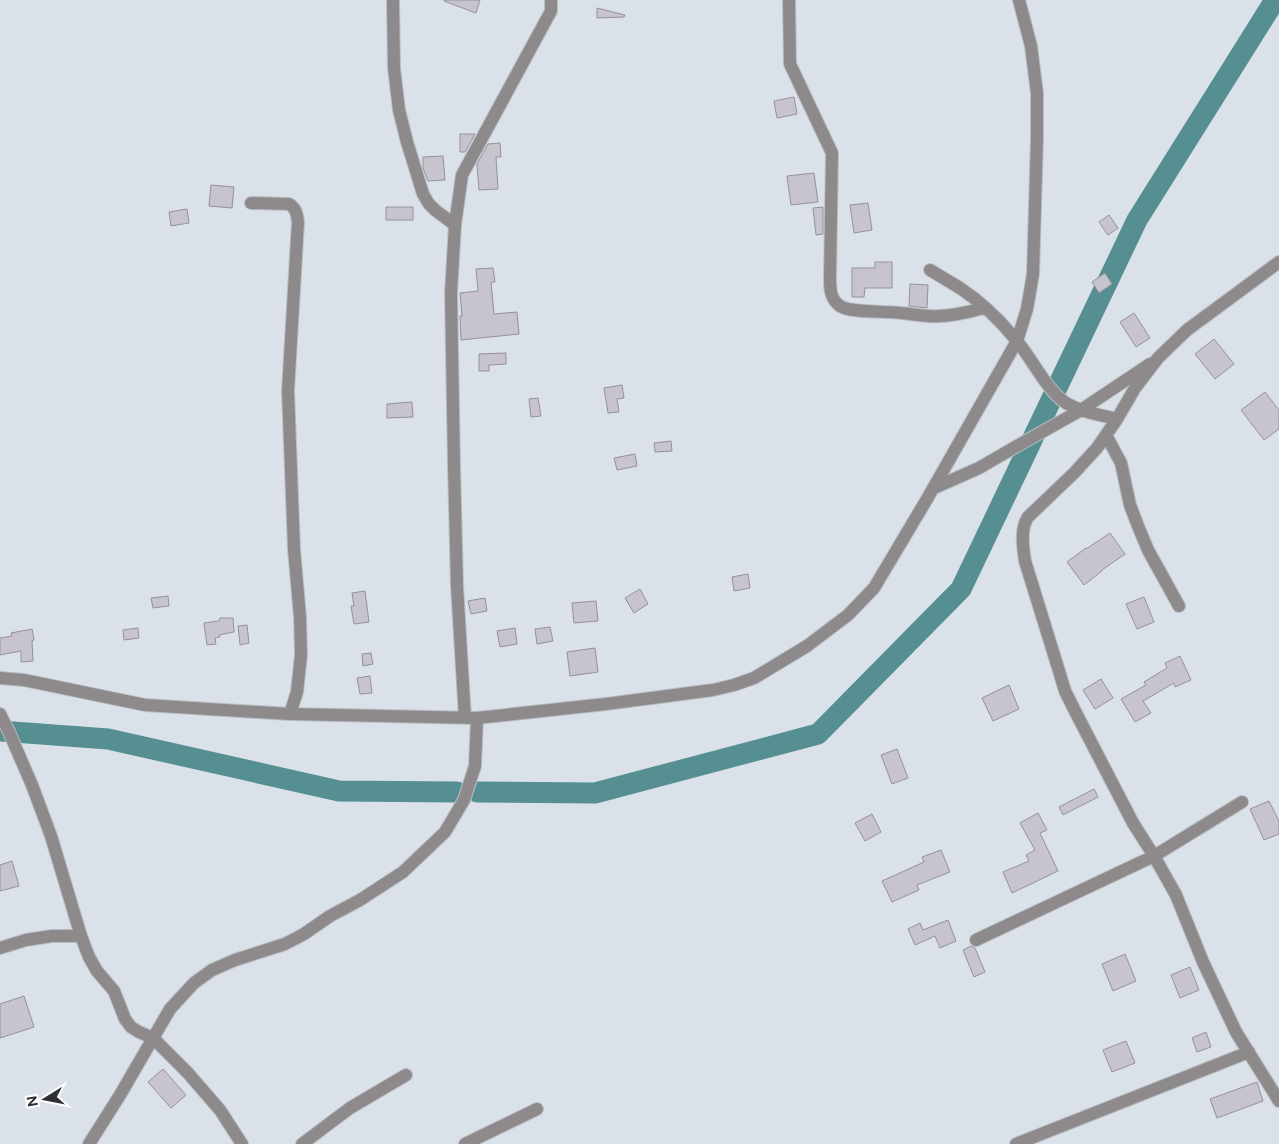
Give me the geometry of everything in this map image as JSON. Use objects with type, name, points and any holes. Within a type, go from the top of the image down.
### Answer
[{"type":"street","points":[[393,0],[394,68],[399,110],[406,142],[423,194],[435,210],[455,225]]},
{"type":"street","points":[[89,1144],[170,1009],[194,983],[212,970],[285,944],[304,934],[403,872],[445,832],[464,800],[475,766],[457,586],[451,293],[455,225],[462,175],[551,11],[551,0]]},
{"type":"street","points":[[789,0],[790,64],[832,154],[830,292],[834,301],[840,306],[850,309],[923,316],[941,316],[985,308]]},
{"type":"street","points":[[0,678],[24,680],[145,705],[290,714],[471,718],[606,704],[713,690],[754,678],[807,646],[848,615],[874,588],[934,488],[1017,341],[1027,309],[1033,274],[1037,138],[1037,92],[1031,46],[1019,0]]},
{"type":"street","points":[[250,202],[289,204],[294,207],[297,213],[298,222],[288,391],[294,549],[302,655],[297,692],[290,714]]},
{"type":"street","points":[[1279,262],[1187,330],[1158,358],[1136,388],[1098,448],[1024,522],[1023,546],[1025,561],[1066,691],[1076,713],[1133,823],[1176,895],[1203,962],[1236,1032],[1279,1101]]},
{"type":"street","points":[[930,270],[960,288],[1003,325],[1052,389],[1065,402],[1081,410],[1117,419]]},
{"type":"street","points":[[934,488],[979,468],[1081,410],[1158,358]]},
{"type":"street","points":[[1106,435],[1121,463],[1130,505],[1148,550],[1179,606]]},
{"type":"street","points":[[0,714],[32,785],[51,836],[88,957],[114,991],[125,1019],[139,1032],[153,1038],[187,1072],[220,1110],[242,1144]]},
{"type":"street","points":[[976,940],[1154,856],[1242,802]]},
{"type":"street","points":[[0,948],[26,940],[52,936],[81,936]]},
{"type":"street","points":[[1016,1144],[1250,1052]]},
{"type":"street","points":[[302,1144],[350,1108],[406,1074]]},
{"type":"street","points":[[465,1144],[537,1109]]},
{"type":"building","points":[[444,0],[480,0],[476,13]]},
{"type":"building","points":[[597,8],[625,15],[624,17],[597,18]]},
{"type":"building","points":[[794,97],[797,114],[777,118],[774,101]]},
{"type":"building","points":[[460,134],[475,134],[465,152],[460,152]]},
{"type":"building","points":[[500,143],[501,157],[496,157],[498,189],[479,190],[477,164],[488,144]]},
{"type":"building","points":[[443,156],[445,180],[428,181],[423,168],[423,157]]},
{"type":"building","points":[[814,173],[818,202],[791,205],[787,176]]},
{"type":"building","points":[[211,185],[234,187],[232,208],[209,206]]},
{"type":"building","points":[[868,203],[872,230],[854,233],[850,205]]},
{"type":"building","points":[[386,207],[413,207],[413,220],[386,220]]},
{"type":"building","points":[[823,207],[823,234],[816,235],[813,208]]},
{"type":"building","points":[[187,209],[189,223],[171,226],[169,212]]},
{"type":"building","points":[[1109,215],[1118,228],[1108,235],[1099,222]]},
{"type":"building","points":[[875,262],[892,262],[892,288],[865,288],[864,297],[852,297],[852,268],[875,268]]},
{"type":"building","points":[[493,268],[495,282],[491,282],[494,314],[517,312],[519,334],[461,340],[460,316],[462,316],[460,293],[478,291],[476,269]]},
{"type":"building","points":[[1105,273],[1112,284],[1099,293],[1092,282]]},
{"type":"building","points":[[910,284],[928,285],[927,308],[909,306]]},
{"type":"building","points":[[1134,313],[1150,338],[1136,347],[1120,322]]},
{"type":"building","points":[[1214,339],[1234,364],[1215,379],[1195,354]]},
{"type":"building","points":[[506,353],[506,364],[489,365],[489,371],[479,371],[479,354]]},
{"type":"building","points":[[622,385],[624,398],[617,399],[619,412],[608,413],[604,388]]},
{"type":"building","points":[[1265,392],[1279,410],[1279,429],[1264,440],[1241,410]]},
{"type":"building","points":[[538,398],[541,416],[531,417],[529,399]]},
{"type":"building","points":[[412,402],[413,417],[387,418],[387,404]]},
{"type":"building","points":[[671,441],[672,451],[655,452],[654,443]]},
{"type":"building","points":[[635,454],[637,466],[617,470],[614,458]]},
{"type":"building","points":[[1110,533],[1125,554],[1084,585],[1067,562]]},
{"type":"building","points":[[748,574],[750,588],[734,591],[732,577]]},
{"type":"building","points":[[640,589],[648,604],[634,613],[625,598]]},
{"type":"building","points":[[365,591],[369,622],[354,624],[351,606],[354,606],[352,593]]},
{"type":"building","points":[[168,596],[169,606],[153,608],[151,598]]},
{"type":"building","points":[[1144,597],[1154,622],[1137,629],[1126,604]]},
{"type":"building","points":[[485,598],[487,611],[471,614],[468,601]]},
{"type":"building","points":[[596,601],[598,621],[574,623],[572,603]]},
{"type":"building","points":[[220,618],[233,618],[234,632],[219,635],[220,637],[215,638],[216,644],[207,645],[204,623],[219,621]]},
{"type":"building","points":[[247,625],[249,643],[240,645],[238,626]]},
{"type":"building","points":[[550,627],[553,641],[537,644],[535,629]]},
{"type":"building","points":[[138,628],[139,638],[124,640],[123,630]]},
{"type":"building","points":[[515,628],[517,644],[500,647],[497,631]]},
{"type":"building","points":[[32,629],[34,640],[32,641],[33,661],[21,662],[21,651],[0,655],[0,638],[12,636],[11,633]]},
{"type":"building","points":[[595,648],[598,672],[570,676],[567,652]]},
{"type":"building","points":[[371,653],[373,664],[363,666],[362,654]]},
{"type":"building","points":[[1180,656],[1191,680],[1175,687],[1174,683],[1143,701],[1151,713],[1135,722],[1121,699],[1146,685],[1144,682],[1167,668],[1165,663]]},
{"type":"building","points":[[370,676],[372,693],[360,694],[357,678]]},
{"type":"building","points":[[1101,679],[1113,698],[1095,709],[1083,690]]},
{"type":"building","points":[[1009,685],[1019,709],[993,721],[982,698]]},
{"type":"building","points":[[897,749],[908,778],[892,784],[881,755]]},
{"type":"building","points":[[1094,789],[1098,797],[1063,815],[1059,807]]},
{"type":"building","points":[[1269,801],[1279,821],[1279,834],[1264,840],[1250,809]]},
{"type":"building","points":[[1038,813],[1047,830],[1040,833],[1058,871],[1012,893],[1003,872],[1029,861],[1026,855],[1035,850],[1020,823]]},
{"type":"building","points":[[872,814],[881,832],[865,841],[855,823]]},
{"type":"building","points":[[941,850],[950,872],[917,885],[919,890],[892,902],[882,881],[924,862],[922,857]]},
{"type":"building","points":[[12,861],[19,886],[0,891],[0,865]]},
{"type":"building","points":[[948,920],[956,941],[940,948],[935,936],[915,945],[908,929],[920,923],[923,930]]},
{"type":"building","points":[[971,946],[975,948],[985,972],[974,977],[963,950]]},
{"type":"building","points":[[1125,954],[1136,981],[1113,991],[1102,964]]},
{"type":"building","points":[[1190,967],[1199,990],[1180,998],[1171,975]]},
{"type":"building","points":[[24,996],[34,1027],[0,1038],[0,1004]]},
{"type":"building","points":[[1206,1032],[1211,1047],[1197,1052],[1192,1038]]},
{"type":"building","points":[[1126,1041],[1135,1063],[1112,1072],[1103,1050]]},
{"type":"building","points":[[163,1069],[186,1095],[171,1108],[148,1082]]},
{"type":"building","points":[[1257,1082],[1263,1101],[1217,1118],[1210,1099]]},
{"type":"waterway","points":[[477,792],[595,793],[818,734],[961,589],[1137,220],[1275,0]]},
{"type":"waterway","points":[[0,731],[108,739],[339,791],[457,792]]}]
